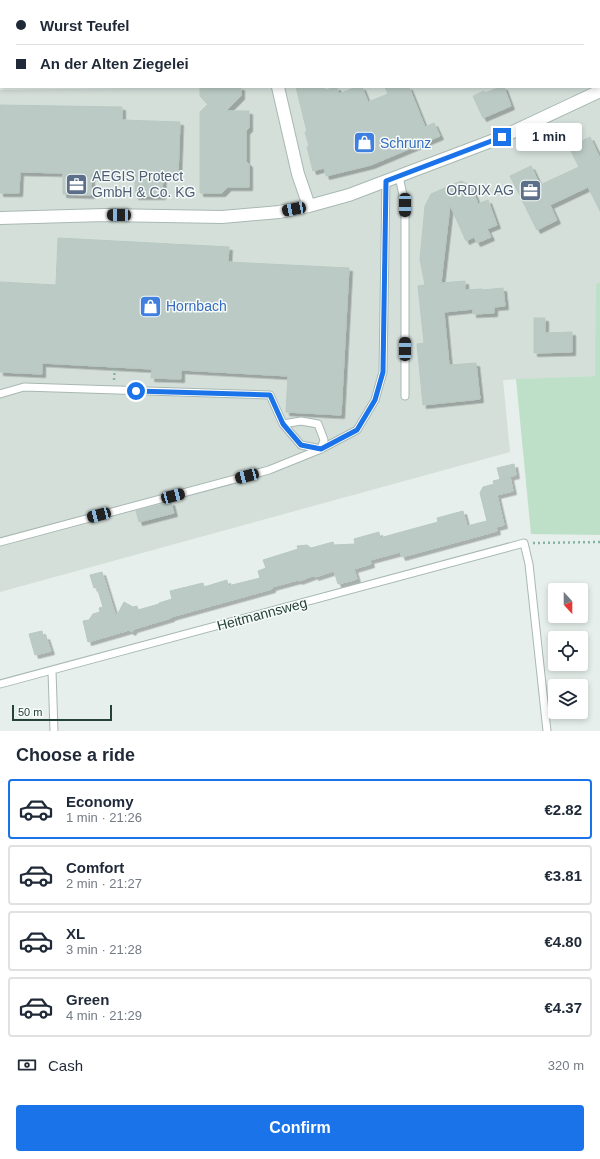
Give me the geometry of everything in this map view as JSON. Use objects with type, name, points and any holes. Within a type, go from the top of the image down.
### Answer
[{"type":"street","points":[[278,88],[298,174],[309,206]]},
{"type":"street","points":[[0,218],[105,215],[222,217],[279,212],[309,206],[349,195],[502,137],[600,91]]},
{"type":"lane","points":[[399,176],[405,205],[404,396]]},
{"type":"lane","points":[[0,542],[269,470],[321,449],[357,430],[375,400],[383,372],[386,181]]},
{"type":"lane","points":[[0,394],[24,387],[270,395],[283,424],[301,445],[321,449]]},
{"type":"lane","points":[[283,424],[301,420],[318,424],[324,440],[321,449]]},
{"type":"lane","points":[[524,543],[529,564],[546,731]]},
{"type":"lane","name":"Heitmannsweg","points":[[0,684],[524,543]]},
{"type":"lane","points":[[52,671],[54,731]]},
{"type":"path","points":[[524,543],[600,542]]},
{"type":"shaded area","points":[[132,88],[600,88],[600,282],[596,284],[596,376],[503,380],[510,452],[0,592],[0,90]]},
{"type":"green space","points":[[600,282],[600,535],[531,534],[516,379],[595,376],[596,284]]},
{"type":"building","points":[[200,88],[241,88],[241,96],[226,111],[249,111],[249,128],[246,131],[246,161],[249,164],[249,187],[228,187],[222,193],[200,193],[200,112],[208,104],[200,96]]},
{"type":"building","points":[[296,88],[324,88],[325,90],[337,88],[339,94],[354,88],[362,88],[368,102],[388,94],[385,88],[409,88],[425,127],[434,123],[440,136],[371,165],[326,176],[324,168],[313,171],[307,147],[309,146],[305,132],[307,132]]},
{"type":"building","points":[[498,88],[504,88],[511,106],[483,118],[473,96],[484,91],[485,93]]},
{"type":"building","points":[[0,105],[122,107],[122,120],[180,122],[178,176],[163,175],[162,196],[135,196],[135,175],[91,174],[91,195],[63,194],[63,173],[20,172],[19,193],[0,193]]},
{"type":"building","points":[[590,137],[600,158],[600,211],[588,187],[550,205],[557,220],[537,230],[510,176],[531,166],[540,185],[579,167],[569,147]]},
{"type":"building","points":[[461,181],[471,186],[478,204],[488,200],[497,225],[487,229],[491,237],[477,243],[474,237],[466,241],[450,205],[441,283],[465,281],[465,290],[503,288],[505,306],[494,307],[494,313],[473,314],[473,309],[444,312],[449,365],[476,363],[480,399],[423,405],[417,344],[424,343],[418,286],[425,285],[420,259],[425,206],[431,194]]},
{"type":"building","points":[[58,238],[229,247],[228,262],[349,268],[341,415],[286,412],[288,376],[181,370],[181,379],[151,378],[152,369],[42,363],[42,374],[0,372],[0,282],[56,285]]},
{"type":"building","points":[[534,318],[545,318],[545,333],[572,332],[572,352],[534,353]]},
{"type":"building","points":[[514,464],[516,475],[500,479],[497,468]]},
{"type":"building","points":[[510,477],[513,491],[497,495],[504,525],[496,527],[497,531],[402,557],[400,552],[370,560],[371,564],[354,569],[357,579],[350,581],[338,584],[334,571],[315,577],[315,575],[299,581],[272,587],[272,589],[171,617],[134,629],[132,632],[129,630],[88,642],[83,621],[89,620],[93,614],[100,612],[99,608],[103,607],[97,587],[94,588],[90,575],[102,572],[116,617],[124,602],[133,607],[137,606],[138,610],[172,599],[170,591],[203,583],[204,587],[227,580],[228,586],[260,578],[258,571],[266,568],[263,560],[298,549],[297,546],[307,545],[311,548],[333,542],[334,545],[355,544],[354,539],[379,532],[380,538],[438,522],[437,518],[463,511],[467,526],[487,521],[480,493],[483,487],[494,484],[493,481]]},
{"type":"building","points":[[171,502],[174,513],[139,522],[136,511]]},
{"type":"building","points":[[42,631],[43,637],[46,636],[51,651],[35,655],[29,634]]},
{"type":"place","name":"Schrunz","points":[[364,143]]},
{"type":"place","name":"AEGIS Protect GmbH & Co. KG","points":[[77,184]]},
{"type":"place","name":"ORDIX AG","points":[[530,190]]},
{"type":"place","name":"Hornbach","points":[[150,306]]},
{"type":"route","points":[[136,391],[270,395],[283,424],[301,445],[321,449],[357,430],[375,400],[383,372],[386,181],[502,137]]}]
